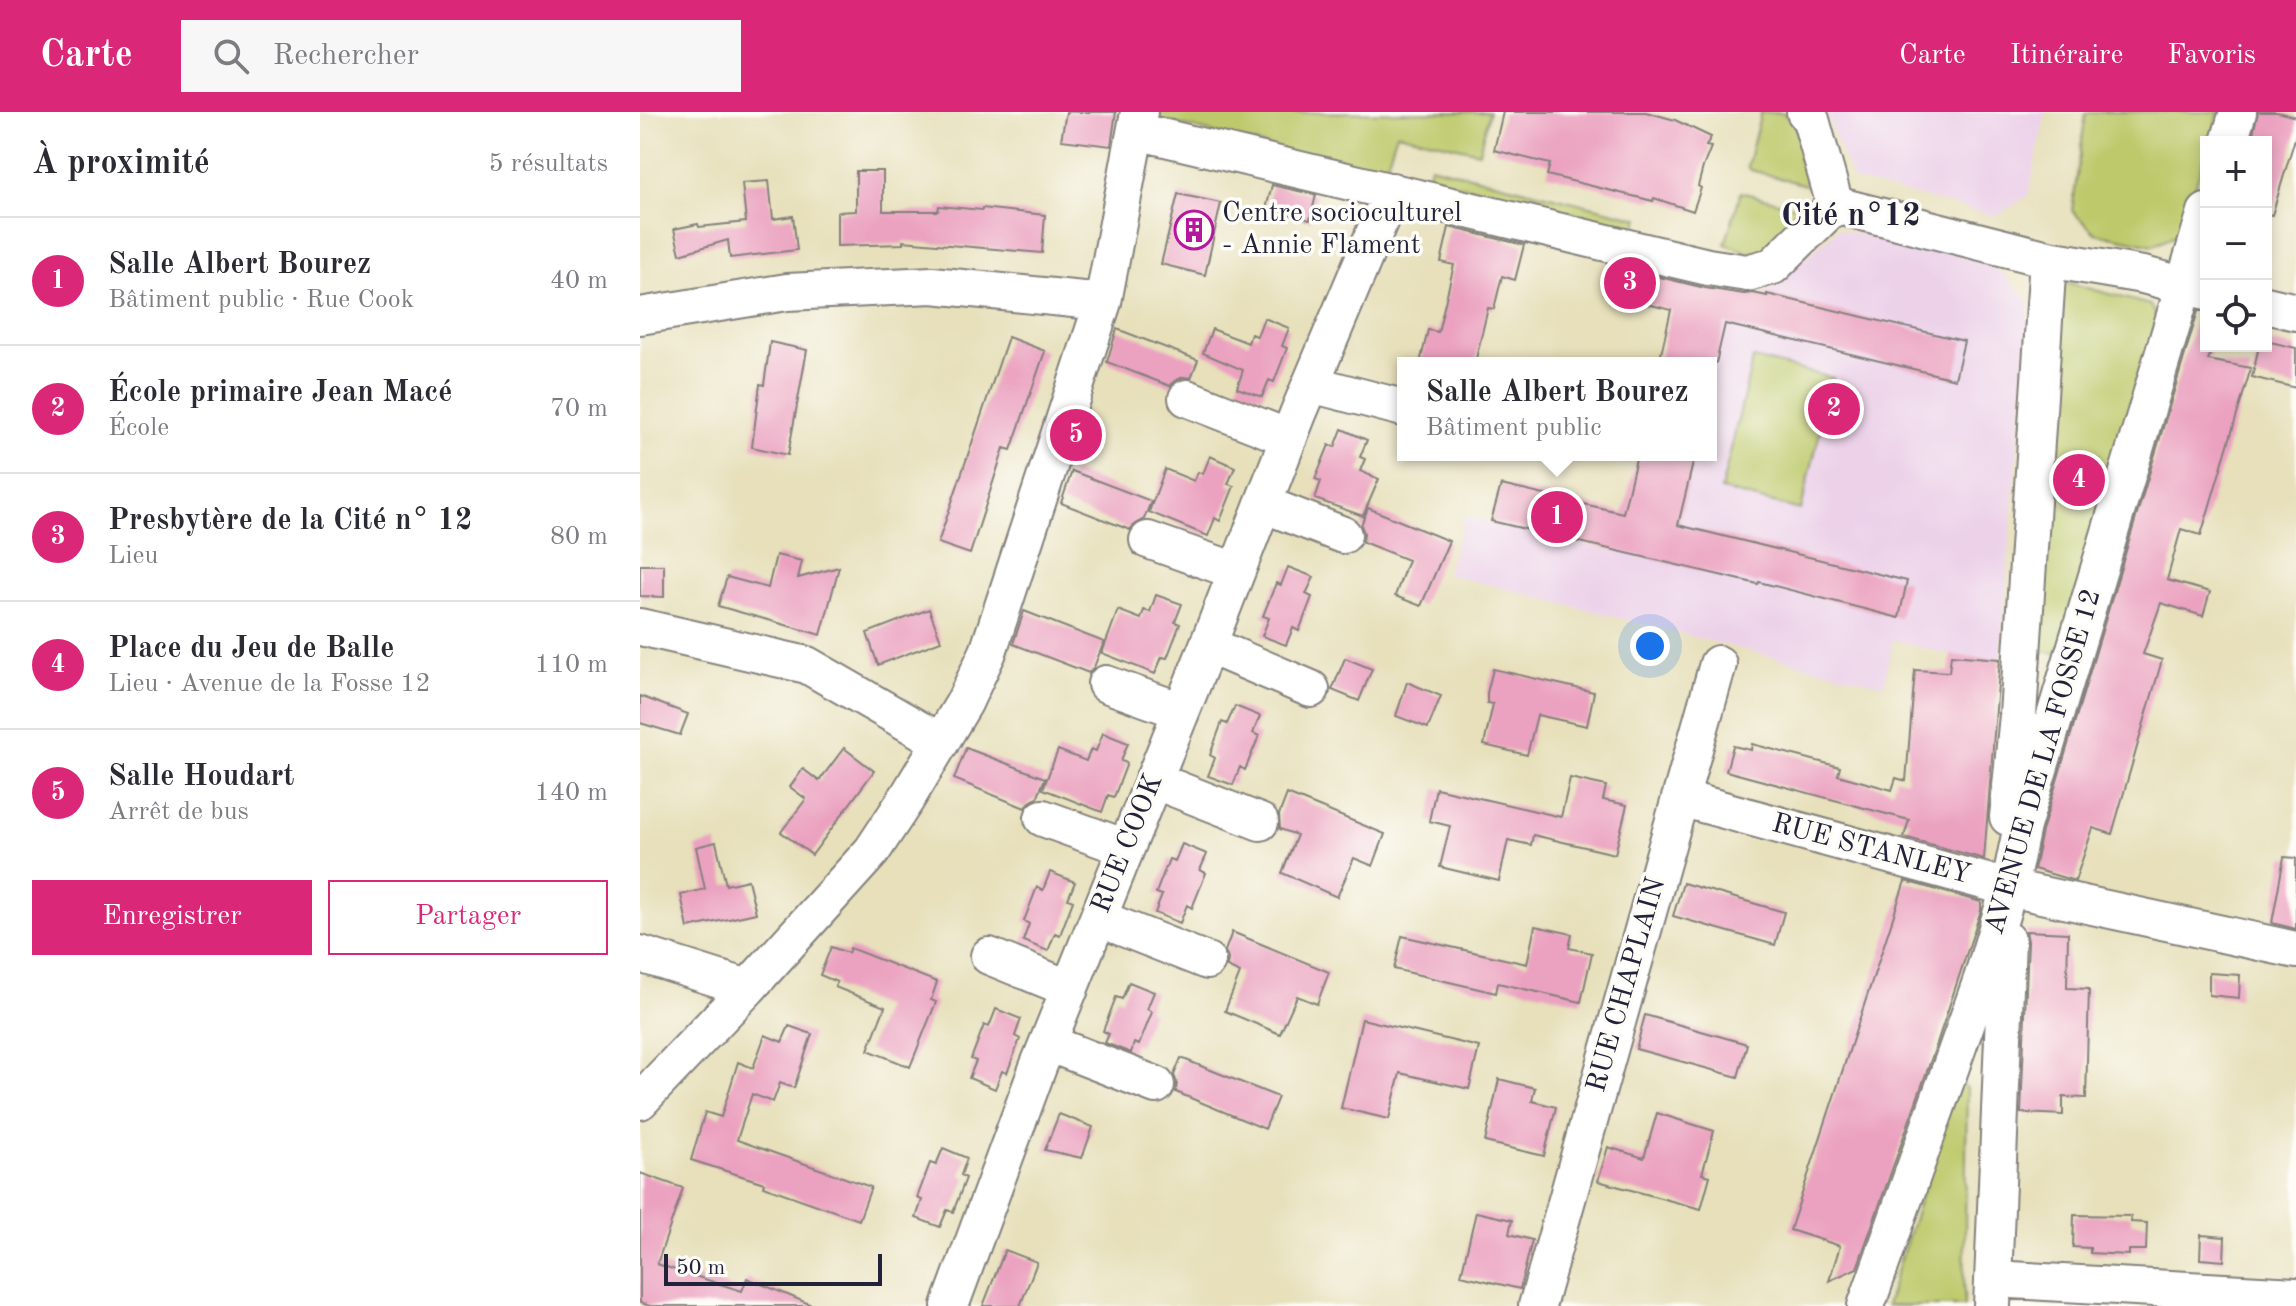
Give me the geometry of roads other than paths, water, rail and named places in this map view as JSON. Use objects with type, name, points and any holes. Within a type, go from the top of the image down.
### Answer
[{"type":"street","points":[[1805,112],[1811,120],[1835,205]]},
{"type":"street","points":[[2231,136],[2238,112]]},
{"type":"street","points":[[640,1101],[872,851],[964,703],[988,652],[1103,302],[1138,122],[1392,191],[1708,267],[1747,273],[1773,266],[1835,205]]},
{"type":"street","name":"RUE COOK","points":[[950,1306],[1048,1043],[1289,438],[1392,191]]},
{"type":"street","points":[[1835,205],[2048,259],[2143,275],[2195,288]]},
{"type":"street","name":"AVENUE DE LA FOSSE 12","points":[[1866,1306],[1982,979],[2009,888],[2039,767],[2195,288],[2200,253]]},
{"type":"street","points":[[2048,259],[2008,822],[2009,888],[1993,1292],[2296,1296]]},
{"type":"street","points":[[640,316],[787,292],[932,285],[1103,302]]},
{"type":"street","points":[[2272,306],[2296,312]]},
{"type":"street","points":[[1311,384],[1397,406]]},
{"type":"street","points":[[1187,398],[1289,438]]},
{"type":"street","points":[[1263,504],[1343,535]]},
{"type":"street","points":[[1148,540],[1236,571]]},
{"type":"street","points":[[640,627],[807,665],[941,742]]},
{"type":"street","points":[[1208,645],[1311,689]]},
{"type":"street","name":"RUE CHAPLAIN","points":[[1537,1306],[1718,664]]},
{"type":"street","points":[[1106,684],[1181,711]]},
{"type":"street","points":[[1153,780],[1260,822]]},
{"type":"street","name":"RUE STANLEY","points":[[1680,798],[2009,888],[2296,950]]},
{"type":"street","points":[[1043,818],[1126,848]]},
{"type":"street","points":[[1098,918],[1207,961]]},
{"type":"street","points":[[640,954],[748,988]]},
{"type":"street","points":[[989,956],[1070,989]]},
{"type":"street","points":[[1048,1043],[1156,1085]]},
{"type":"place","name":"Centre socioculturel - Annie Flament","points":[[1194,230]]},
{"type":"place","name":"Presbytère de la Cité n° 12","points":[[1630,283]]},
{"type":"place","name":"École primaire Jean Macé","points":[[1834,409]]},
{"type":"place","name":"Salle Houdart","points":[[1076,435]]},
{"type":"place","name":"Place du Jeu de Balle","points":[[2079,480]]},
{"type":"place","name":"Salle Albert Bourez","points":[[1557,517]]},
{"type":"district","name":"Cité n°12","points":[[1851,217]]}]
